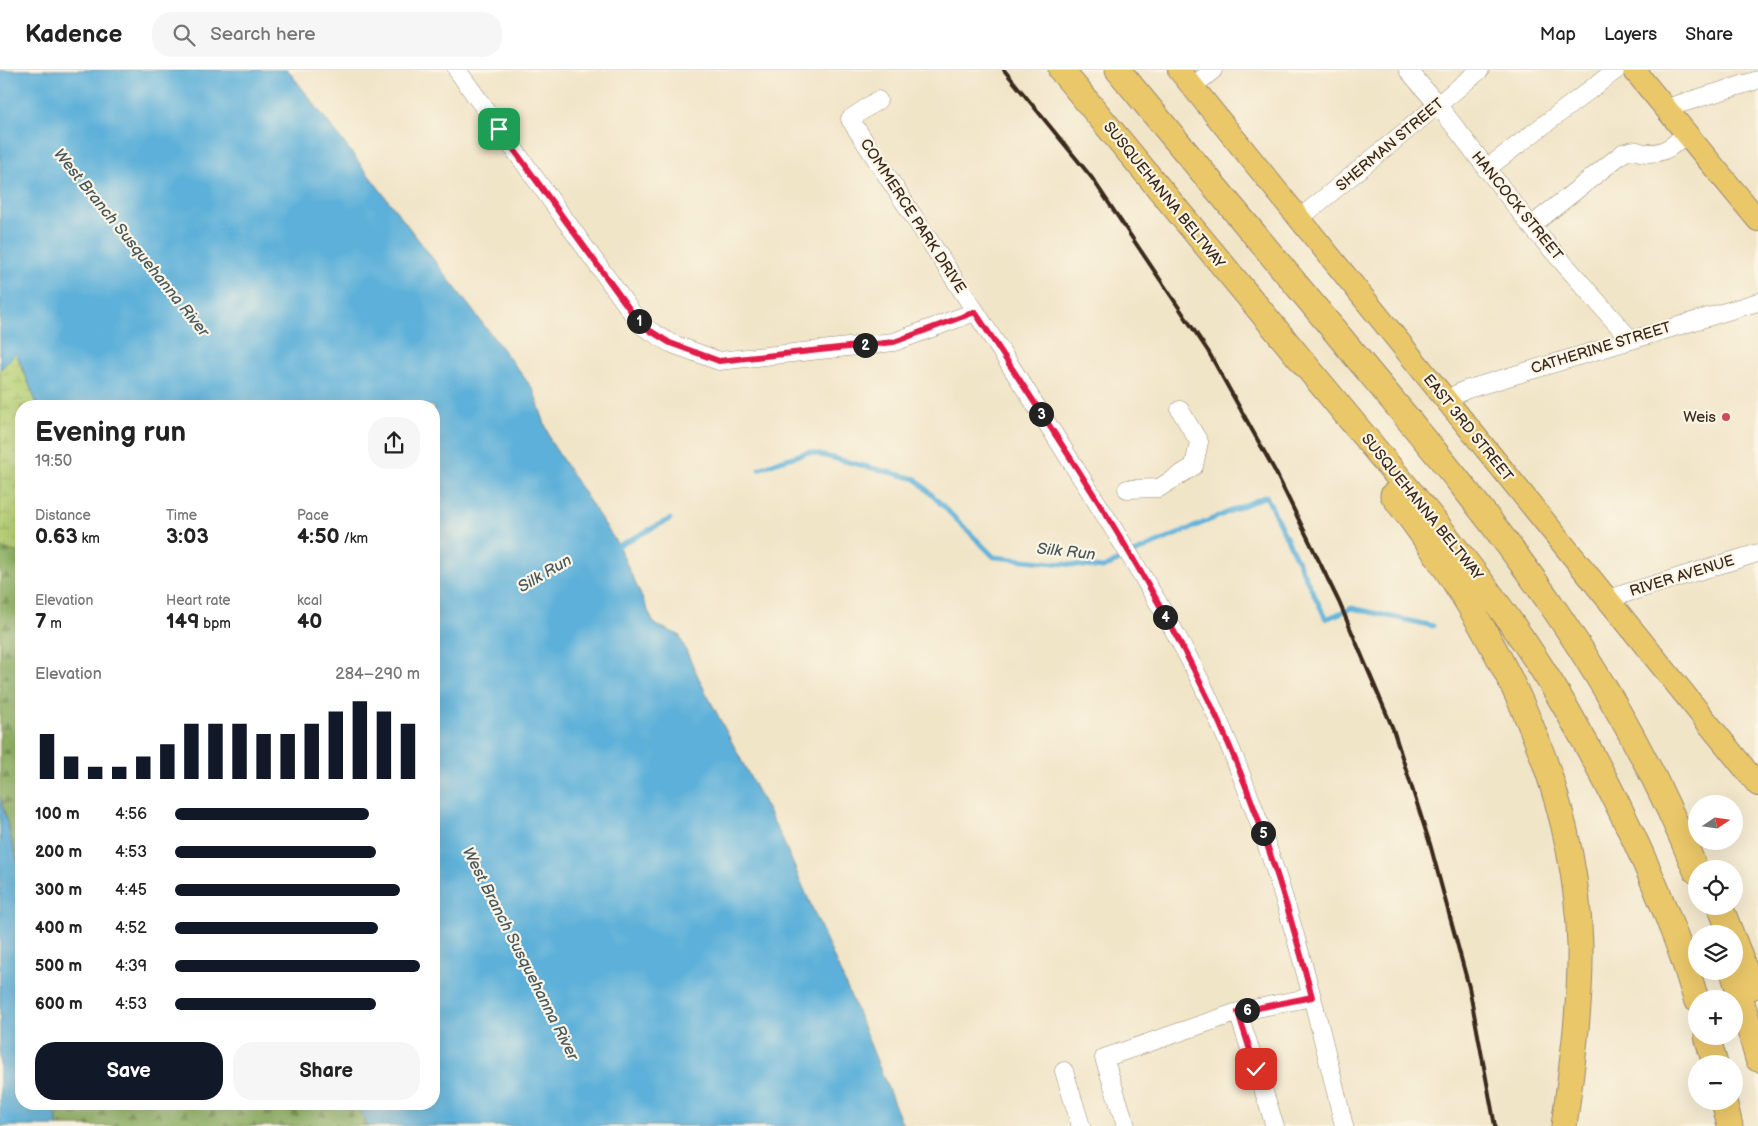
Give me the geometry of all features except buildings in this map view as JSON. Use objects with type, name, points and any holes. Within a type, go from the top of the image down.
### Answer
[{"type":"highway","name":"SUSQUEHANNA BELTWAY","points":[[1061,70],[1432,518],[1487,588],[1529,648],[1566,708],[1618,804],[1646,864],[1674,932],[1693,990]]},
{"type":"highway","points":[[1118,70],[1438,455],[1506,542],[1558,614],[1604,687],[1679,821],[1698,860]]},
{"type":"highway","points":[[1230,274],[1320,399],[1410,517],[1453,580],[1480,622],[1528,715],[1559,802],[1570,848],[1576,893],[1580,945],[1579,982],[1573,1059],[1564,1126]]},
{"type":"highway","points":[[1653,774],[1692,860]]},
{"type":"highway","points":[[1743,967],[1758,1010]]},
{"type":"highway","points":[[1736,980],[1758,1059]]},
{"type":"highway","points":[[1726,1110],[1730,1126]]},
{"type":"main road","points":[[1634,70],[1758,220]]},
{"type":"main road","name":"EAST 3RD STREET","points":[[1186,78],[1758,785]]},
{"type":"street","points":[[457,70],[641,325],[670,343],[719,361],[894,342],[975,312]]},
{"type":"street","points":[[1186,78],[1213,70]]},
{"type":"street","name":"HANCOCK STREET","points":[[1408,70],[1438,105],[1531,226],[1630,339]]},
{"type":"street","name":"SHERMAN STREET","points":[[1299,219],[1480,70]]},
{"type":"street","points":[[1486,169],[1616,70]]},
{"type":"street","points":[[1666,108],[1758,80]]},
{"type":"street","name":"COMMERCE PARK DRIVE","points":[[878,100],[850,119],[1123,544],[1199,678],[1235,758],[1280,881],[1312,997],[1344,1126]]},
{"type":"street","points":[[1531,226],[1624,153],[1636,150],[1645,154],[1664,151],[1671,148],[1686,133]]},
{"type":"street","name":"CATHERINE STREET","points":[[1446,400],[1465,390],[1758,302]]},
{"type":"street","points":[[1127,488],[1160,488],[1194,466],[1199,442],[1180,410]]},
{"type":"street","name":"RIVER AVENUE","points":[[1607,599],[1758,553]]},
{"type":"street","points":[[1126,1126],[1104,1058],[1238,1012],[1312,997]]},
{"type":"street","points":[[1238,1012],[1275,1126]]},
{"type":"street","points":[[1064,1071],[1081,1126]]},
{"type":"green space","points":[[16,352],[36,400],[15,400],[15,552],[0,548],[0,370]]},
{"type":"green space","points":[[0,370],[32,400],[15,400],[15,852],[0,796]]},
{"type":"green space","points":[[56,1110],[360,1110],[368,1126],[57,1126]]},
{"type":"water","name":"West Branch Susquehanna River","points":[[0,70],[288,70],[533,389],[551,442],[618,545],[654,624],[679,635],[701,683],[781,836],[854,1004],[903,1126],[368,1126],[360,1110],[440,1110],[440,400],[36,400],[16,353],[0,370]]},
{"type":"water","points":[[0,796],[15,852],[15,1110],[56,1110],[57,1126],[0,1126]]},
{"type":"waterway","name":"Silk Run","points":[[759,469],[809,452],[916,479],[994,557],[1103,568],[1266,496],[1326,619],[1352,608],[1433,626]]},
{"type":"waterway","name":"Silk Run","points":[[614,548],[670,519]]},
{"type":"railway","points":[[1004,70],[1092,178],[1208,351],[1275,471],[1339,602],[1393,729],[1430,844],[1469,987],[1495,1126]]},
{"type":"place","name":"Weis","points":[[1726,417]]},
{"type":"route","points":[[499,129],[641,325],[670,343],[705,357],[719,361],[894,342],[975,312],[1130,555],[1170,625],[1199,678],[1235,758],[1259,820],[1280,881],[1312,997],[1238,1012],[1256,1069]]}]
